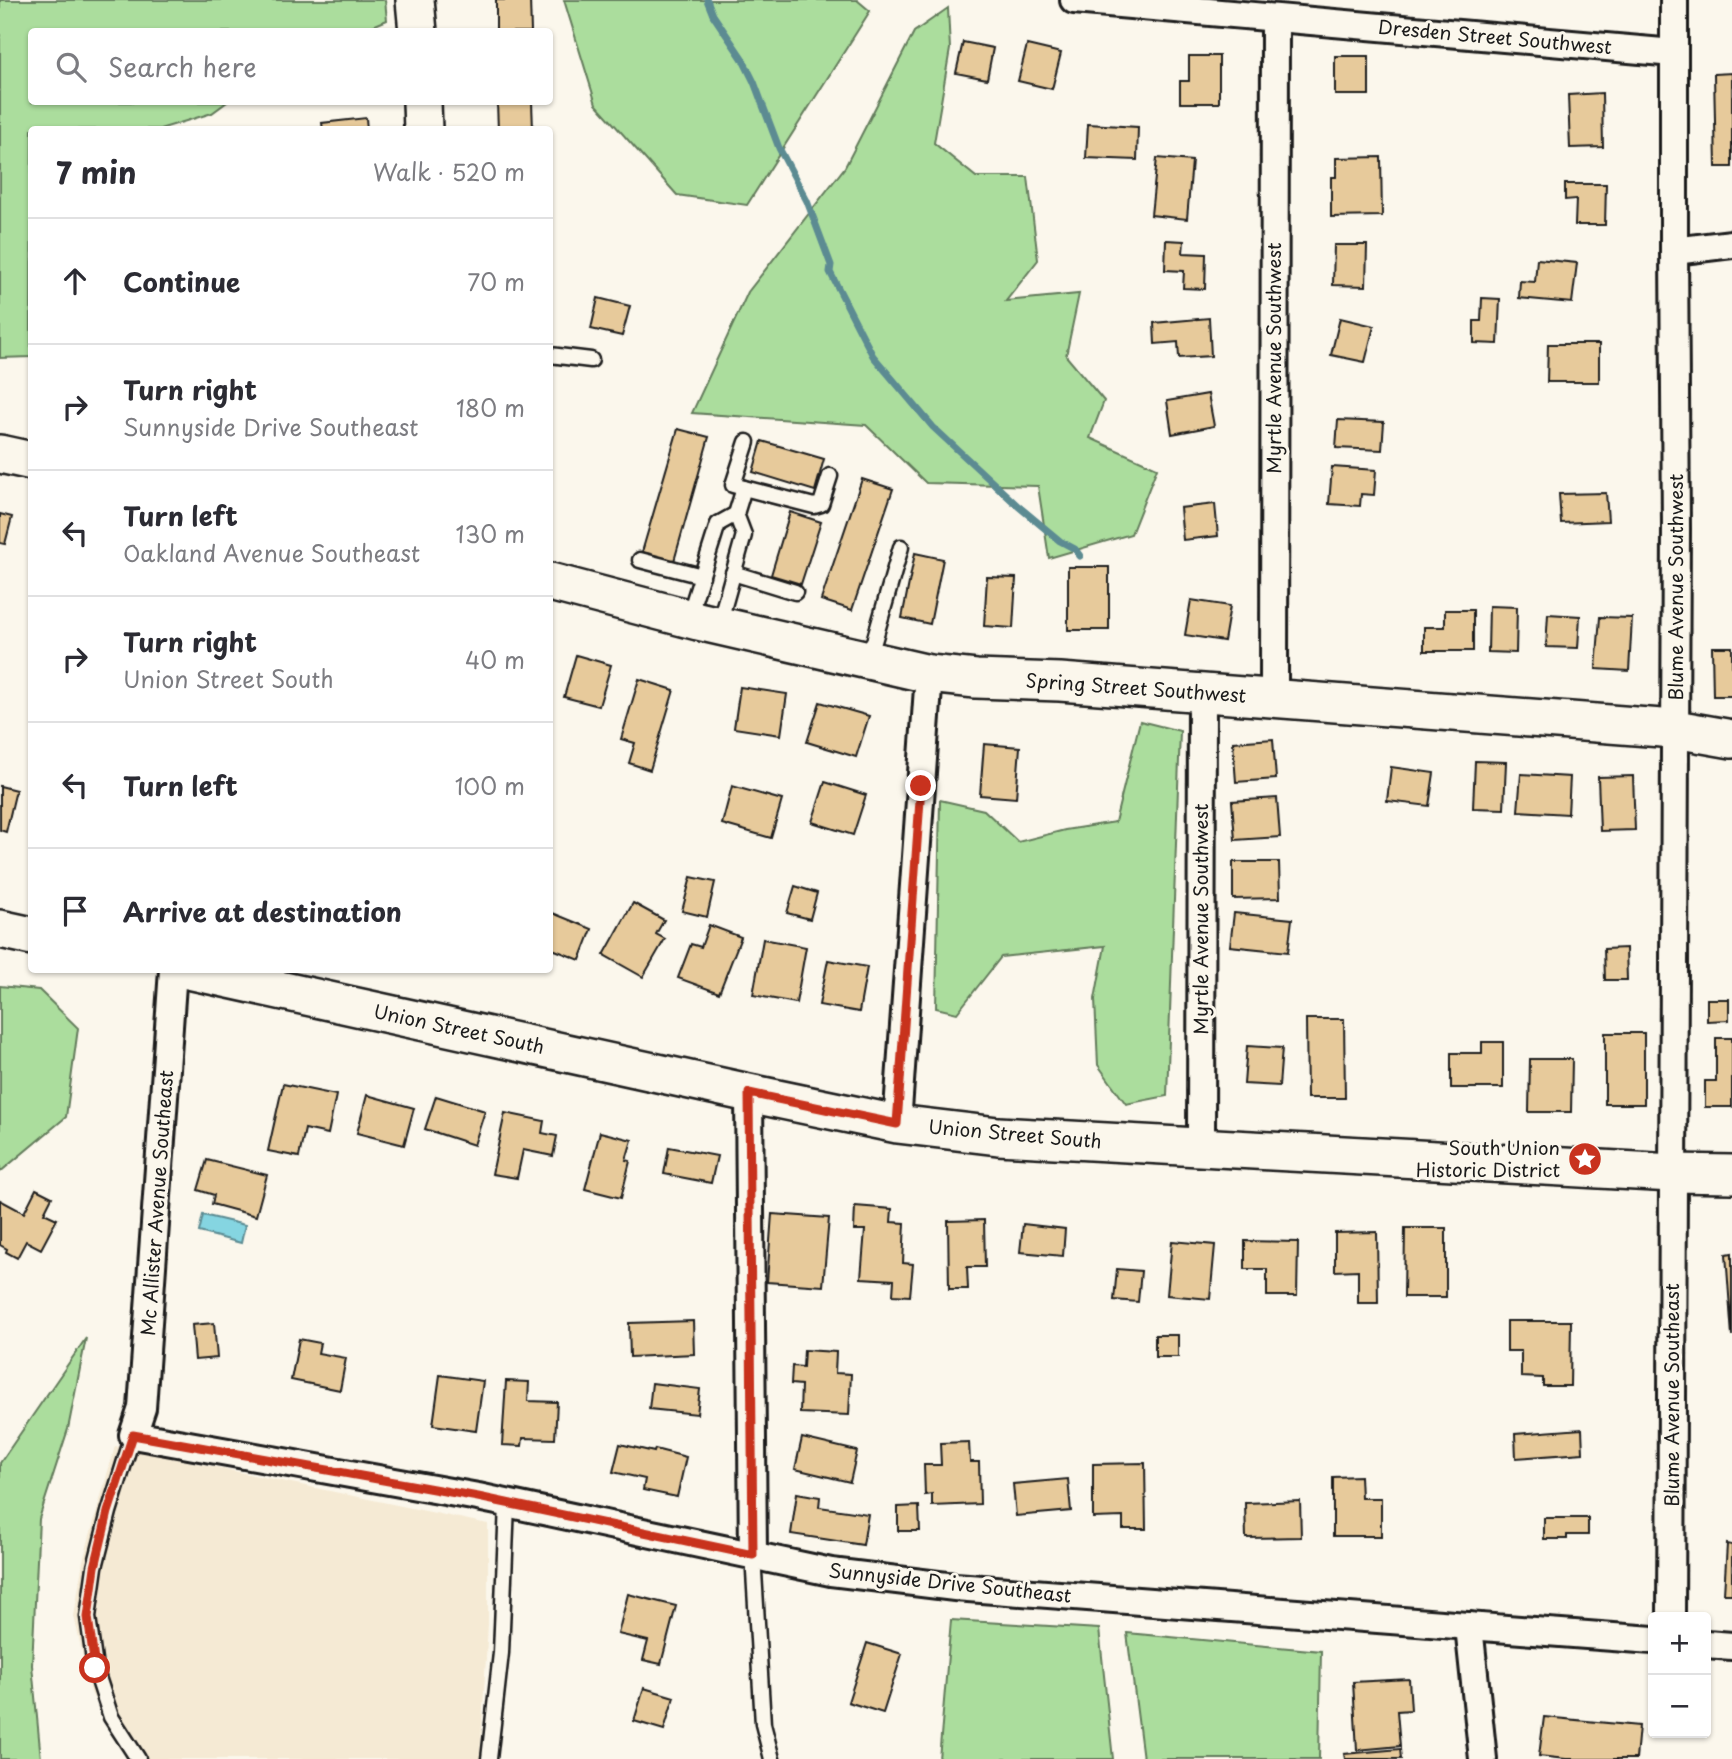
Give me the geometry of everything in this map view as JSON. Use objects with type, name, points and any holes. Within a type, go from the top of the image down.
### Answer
[{"type":"main road","points":[[415,0],[418,28]]},
{"type":"main road","points":[[422,105],[424,126]]},
{"type":"main road","points":[[0,454],[28,460]]},
{"type":"main road","name":"Spring Street Southwest","points":[[553,583],[703,622],[929,674],[1202,692],[1675,729],[1732,739]]},
{"type":"main road","points":[[0,929],[28,935]]},
{"type":"main road","name":"Union Street South","points":[[218,973],[277,979],[749,1093],[897,1124],[998,1136],[1732,1174]]},
{"type":"street","name":"Dresden Street Southwest","points":[[1074,0],[1674,53]]},
{"type":"street","name":"Blume Avenue Southwest","points":[[1674,0],[1674,1173]]},
{"type":"street","name":"Myrtle Avenue Southwest","points":[[1274,698],[1275,18]]},
{"type":"street","points":[[1674,251],[1732,244]]},
{"type":"street","points":[[897,1124],[929,674]]},
{"type":"street","name":"Myrtle Avenue Southwest","points":[[1201,1146],[1202,692]]},
{"type":"street","name":"Mc Allister Avenue Southeast","points":[[133,1435],[142,1408],[173,973]]},
{"type":"street","points":[[749,1093],[753,1555]]},
{"type":"street","name":"Blume Avenue Southeast","points":[[1671,1612],[1674,1173]]},
{"type":"street","name":"Sunnyside Drive Southeast","points":[[133,1435],[507,1504],[831,1572],[955,1587],[1648,1640]]},
{"type":"street","points":[[1469,1626],[1483,1759]]},
{"type":"street","points":[[1711,1644],[1732,1646]]},
{"type":"lane","points":[[553,355],[591,360]]},
{"type":"lane","points":[[747,442],[733,485],[814,506],[821,504],[830,476]]},
{"type":"lane","points":[[703,622],[733,573],[744,535],[736,514],[744,488]]},
{"type":"lane","points":[[703,622],[702,576],[718,524],[736,514]]},
{"type":"lane","points":[[869,660],[901,547]]},
{"type":"lane","points":[[640,560],[702,576]]},
{"type":"lane","points":[[733,573],[795,592]]},
{"type":"lane","points":[[133,1435],[108,1512],[88,1617],[95,1668],[111,1717],[138,1759]]},
{"type":"lane","points":[[489,1759],[501,1653],[507,1504]]},
{"type":"lane","points":[[753,1555],[763,1724],[772,1759]]},
{"type":"shaded area","points":[[115,1446],[488,1524],[488,1624],[480,1759],[129,1759],[91,1693],[74,1616],[83,1561]]},
{"type":"green space","points":[[0,0],[385,0],[387,20],[368,28],[28,28],[28,105],[223,105],[212,113],[170,126],[28,126],[28,357],[0,358]]},
{"type":"green space","points":[[564,0],[857,0],[870,11],[747,205],[677,195],[596,104]]},
{"type":"green space","points":[[948,8],[950,49],[934,143],[976,177],[1028,177],[1038,260],[1006,301],[1079,294],[1066,356],[1104,401],[1090,438],[1157,468],[1131,534],[1049,558],[1038,486],[926,483],[866,425],[692,413],[748,292],[845,167],[914,32]]},
{"type":"green space","points":[[1140,721],[1180,731],[1167,1096],[1126,1104],[1098,1065],[1095,999],[1105,946],[1001,957],[957,1013],[936,1008],[940,800],[984,810],[1018,842],[1065,830],[1115,822]]},
{"type":"green space","points":[[0,986],[39,990],[78,1028],[66,1117],[0,1172]]},
{"type":"green space","points":[[86,1338],[68,1429],[39,1519],[32,1665],[41,1759],[0,1759],[0,1463]]},
{"type":"green space","points":[[951,1620],[1099,1629],[1113,1759],[939,1759]]},
{"type":"green space","points":[[1127,1633],[1321,1651],[1319,1759],[1143,1759]]},
{"type":"water","points":[[203,1215],[245,1225],[241,1243],[199,1232]]},
{"type":"building","points":[[496,0],[530,0],[531,28],[496,28]]},
{"type":"building","points":[[963,42],[993,48],[987,79],[956,73]]},
{"type":"building","points":[[1027,45],[1061,53],[1052,89],[1018,81]]},
{"type":"building","points":[[1189,56],[1219,56],[1219,103],[1180,103],[1180,81],[1189,81]]},
{"type":"building","points":[[1335,56],[1369,56],[1369,95],[1335,95]]},
{"type":"building","points":[[1732,73],[1732,167],[1716,167],[1714,74]]},
{"type":"building","points":[[1602,93],[1603,147],[1570,148],[1568,95]]},
{"type":"building","points":[[497,105],[532,105],[533,126],[498,126]]},
{"type":"building","points":[[366,118],[367,126],[322,126],[322,123]]},
{"type":"building","points":[[1088,124],[1138,127],[1137,160],[1086,158]]},
{"type":"building","points":[[1381,157],[1382,216],[1331,217],[1331,177],[1336,177],[1336,158]]},
{"type":"building","points":[[1157,158],[1192,161],[1187,219],[1151,215]]},
{"type":"building","points":[[1565,184],[1606,184],[1605,225],[1575,225],[1576,199],[1565,200]]},
{"type":"building","points":[[1166,240],[1184,241],[1183,253],[1206,254],[1205,289],[1183,288],[1184,271],[1165,270]]},
{"type":"building","points":[[1334,245],[1367,245],[1366,286],[1333,285]]},
{"type":"building","points":[[1537,259],[1577,263],[1572,303],[1519,298],[1520,281],[1535,282]]},
{"type":"building","points":[[598,298],[630,306],[622,336],[591,329]]},
{"type":"building","points":[[1482,298],[1500,299],[1498,344],[1474,343],[1474,321],[1481,321]]},
{"type":"building","points":[[1209,318],[1211,356],[1179,358],[1178,342],[1155,344],[1154,323]]},
{"type":"building","points":[[1340,318],[1374,326],[1365,362],[1331,355]]},
{"type":"building","points":[[1548,344],[1599,344],[1599,382],[1547,382]]},
{"type":"building","points":[[1208,394],[1214,426],[1172,434],[1167,401]]},
{"type":"building","points":[[1338,420],[1384,422],[1382,450],[1336,448]]},
{"type":"building","points":[[678,429],[709,437],[674,561],[642,552]]},
{"type":"building","points":[[762,441],[824,459],[815,491],[753,472]]},
{"type":"building","points":[[1332,467],[1376,470],[1374,495],[1361,494],[1360,506],[1329,504]]},
{"type":"building","points":[[862,479],[893,489],[852,610],[821,600]]},
{"type":"building","points":[[1606,493],[1608,521],[1561,523],[1559,494]]},
{"type":"building","points":[[1215,504],[1218,536],[1183,540],[1180,508]]},
{"type":"building","points":[[790,512],[821,522],[801,584],[771,575]]},
{"type":"building","points":[[0,514],[12,517],[5,544],[0,543]]},
{"type":"building","points":[[915,553],[943,559],[930,624],[902,618]]},
{"type":"building","points":[[1068,567],[1109,567],[1109,630],[1068,630]]},
{"type":"building","points":[[987,577],[1016,578],[1013,628],[984,626]]},
{"type":"building","points":[[1191,600],[1230,606],[1224,641],[1185,635]]},
{"type":"building","points":[[1489,606],[1517,607],[1516,653],[1488,652]]},
{"type":"building","points":[[1445,610],[1473,610],[1473,651],[1424,651],[1424,627],[1445,627]]},
{"type":"building","points":[[1548,614],[1580,616],[1578,648],[1546,647]]},
{"type":"building","points":[[1600,617],[1632,618],[1629,671],[1596,669]]},
{"type":"building","points":[[1712,647],[1732,647],[1732,696],[1713,696]]},
{"type":"building","points":[[576,655],[611,665],[599,706],[564,697]]},
{"type":"building","points":[[639,679],[674,690],[650,770],[629,763],[635,743],[621,739]]},
{"type":"building","points":[[740,687],[787,694],[781,735],[734,728]]},
{"type":"building","points":[[820,702],[869,716],[856,757],[807,742]]},
{"type":"building","points":[[1273,739],[1276,779],[1236,782],[1233,742]]},
{"type":"building","points":[[984,744],[1020,747],[1016,798],[980,795]]},
{"type":"building","points":[[1475,761],[1506,762],[1504,809],[1473,808]]},
{"type":"building","points":[[1391,767],[1434,773],[1429,806],[1387,801]]},
{"type":"building","points":[[1521,774],[1570,777],[1568,814],[1518,811]]},
{"type":"building","points":[[1633,776],[1635,830],[1600,831],[1598,777]]},
{"type":"building","points":[[825,782],[866,795],[853,835],[812,822]]},
{"type":"building","points":[[0,786],[16,790],[6,832],[0,830]]},
{"type":"building","points":[[732,786],[782,800],[771,838],[722,824]]},
{"type":"building","points":[[1277,798],[1280,837],[1235,840],[1232,801]]},
{"type":"building","points":[[1233,862],[1279,862],[1280,898],[1233,899]]},
{"type":"building","points":[[691,877],[715,882],[707,917],[682,911]]},
{"type":"building","points":[[795,886],[817,893],[810,919],[787,913]]},
{"type":"building","points":[[633,903],[664,920],[656,934],[665,939],[643,977],[604,955]]},
{"type":"building","points":[[553,913],[592,929],[580,960],[553,949]]},
{"type":"building","points":[[1234,913],[1292,919],[1288,952],[1230,946]]},
{"type":"building","points":[[709,925],[741,937],[719,993],[678,978],[691,944],[701,947]]},
{"type":"building","points":[[763,939],[806,947],[796,1003],[753,995]]},
{"type":"building","points":[[1626,948],[1627,980],[1605,980],[1604,949]]},
{"type":"building","points":[[828,960],[867,967],[859,1012],[819,1005]]},
{"type":"building","points":[[1707,999],[1729,999],[1729,1020],[1707,1021]]},
{"type":"building","points":[[1306,1019],[1344,1019],[1345,1098],[1307,1098]]},
{"type":"building","points":[[1605,1033],[1644,1033],[1644,1104],[1605,1104]]},
{"type":"building","points":[[1716,1038],[1732,1038],[1732,1107],[1705,1107],[1705,1081],[1716,1081]]},
{"type":"building","points":[[1482,1042],[1503,1042],[1503,1088],[1451,1088],[1451,1053],[1482,1053]]},
{"type":"building","points":[[1247,1046],[1282,1048],[1279,1086],[1244,1084]]},
{"type":"building","points":[[1530,1059],[1572,1059],[1571,1112],[1529,1112]]},
{"type":"building","points":[[283,1084],[336,1095],[328,1134],[305,1129],[299,1157],[268,1151]]},
{"type":"building","points":[[367,1095],[414,1108],[404,1145],[357,1133]]},
{"type":"building","points":[[436,1096],[485,1111],[474,1145],[425,1129]]},
{"type":"building","points":[[505,1113],[544,1121],[542,1133],[557,1136],[553,1156],[523,1150],[517,1178],[492,1174]]},
{"type":"building","points":[[600,1132],[632,1140],[626,1160],[630,1161],[621,1198],[585,1189]]},
{"type":"building","points":[[669,1147],[717,1156],[711,1183],[664,1174]]},
{"type":"building","points":[[207,1160],[267,1175],[256,1216],[212,1204],[214,1195],[198,1190]]},
{"type":"building","points":[[36,1189],[52,1197],[44,1213],[57,1219],[41,1249],[26,1241],[17,1258],[0,1245],[0,1200],[24,1213]]},
{"type":"building","points":[[855,1206],[892,1209],[891,1222],[905,1223],[903,1263],[913,1264],[910,1296],[893,1295],[894,1280],[861,1278],[865,1230],[854,1230]]},
{"type":"building","points":[[772,1214],[829,1218],[823,1286],[767,1282]]},
{"type":"building","points":[[984,1220],[985,1267],[967,1267],[968,1289],[949,1289],[948,1221]]},
{"type":"building","points":[[1023,1224],[1065,1229],[1063,1256],[1020,1252]]},
{"type":"building","points":[[1405,1228],[1446,1228],[1446,1297],[1404,1297]]},
{"type":"building","points":[[1377,1232],[1378,1303],[1358,1303],[1358,1270],[1335,1271],[1335,1233]]},
{"type":"building","points":[[1172,1241],[1215,1245],[1210,1299],[1167,1295]]},
{"type":"building","points":[[1245,1241],[1298,1242],[1297,1296],[1267,1296],[1267,1269],[1245,1269]]},
{"type":"building","points":[[1732,1253],[1732,1336],[1726,1254]]},
{"type":"building","points":[[1117,1269],[1141,1271],[1138,1302],[1114,1300]]},
{"type":"building","points":[[693,1321],[694,1354],[630,1357],[629,1323]]},
{"type":"building","points":[[1507,1321],[1571,1321],[1570,1386],[1543,1386],[1543,1378],[1521,1377],[1521,1351],[1507,1351]]},
{"type":"building","points":[[214,1323],[217,1358],[195,1360],[192,1325]]},
{"type":"building","points":[[1155,1335],[1178,1335],[1178,1357],[1155,1357]]},
{"type":"building","points":[[299,1339],[320,1343],[318,1353],[346,1358],[340,1390],[291,1380]]},
{"type":"building","points":[[804,1350],[836,1352],[835,1373],[851,1374],[849,1415],[800,1413],[801,1385],[791,1384],[792,1366],[803,1367]]},
{"type":"building","points":[[440,1375],[483,1381],[476,1431],[433,1425]]},
{"type":"building","points":[[506,1381],[529,1382],[528,1401],[557,1402],[555,1439],[523,1438],[522,1446],[502,1445]]},
{"type":"building","points":[[652,1383],[700,1389],[697,1414],[649,1409]]},
{"type":"building","points":[[1582,1429],[1583,1453],[1516,1458],[1515,1434]]},
{"type":"building","points":[[802,1438],[857,1451],[850,1482],[795,1469]]},
{"type":"building","points":[[969,1442],[970,1462],[979,1462],[980,1504],[932,1506],[932,1494],[925,1495],[924,1465],[941,1465],[940,1443]]},
{"type":"building","points":[[620,1444],[686,1457],[677,1497],[643,1490],[645,1479],[613,1472]]},
{"type":"building","points":[[1145,1463],[1146,1529],[1123,1529],[1123,1517],[1093,1518],[1093,1464]]},
{"type":"building","points":[[1360,1476],[1361,1498],[1381,1498],[1381,1536],[1333,1536],[1333,1477]]},
{"type":"building","points":[[1068,1479],[1071,1511],[1016,1516],[1013,1484]]},
{"type":"building","points":[[797,1493],[820,1497],[819,1507],[868,1514],[863,1545],[791,1534]]},
{"type":"building","points":[[1300,1501],[1301,1537],[1246,1538],[1245,1503]]},
{"type":"building","points":[[919,1506],[920,1531],[898,1531],[898,1507]]},
{"type":"building","points":[[1544,1518],[1588,1518],[1588,1535],[1544,1539]]},
{"type":"building","points":[[1727,1544],[1732,1545],[1732,1594],[1724,1594]]},
{"type":"building","points":[[628,1594],[676,1606],[661,1664],[643,1660],[648,1641],[618,1634]]},
{"type":"building","points":[[867,1643],[902,1654],[883,1713],[848,1702]]},
{"type":"building","points":[[1409,1679],[1411,1710],[1397,1711],[1400,1746],[1357,1750],[1353,1682]]},
{"type":"building","points":[[644,1688],[674,1697],[664,1730],[634,1721]]},
{"type":"building","points":[[1544,1717],[1639,1726],[1636,1759],[1566,1759],[1539,1756]]},
{"type":"building","points":[[1400,1749],[1401,1759],[1345,1759],[1344,1754]]},
{"type":"waterway","points":[[707,0],[713,15],[742,58],[754,82],[779,148],[807,201],[831,265],[830,272],[873,356],[933,427],[1018,506],[1060,541],[1075,549],[1080,556]]},
{"type":"place","name":"South Union Historic District","points":[[1585,1159]]},
{"type":"route","points":[[95,1668],[88,1617],[95,1567],[108,1512],[133,1435],[478,1497],[753,1555],[749,1093],[897,1124],[921,786]]}]
